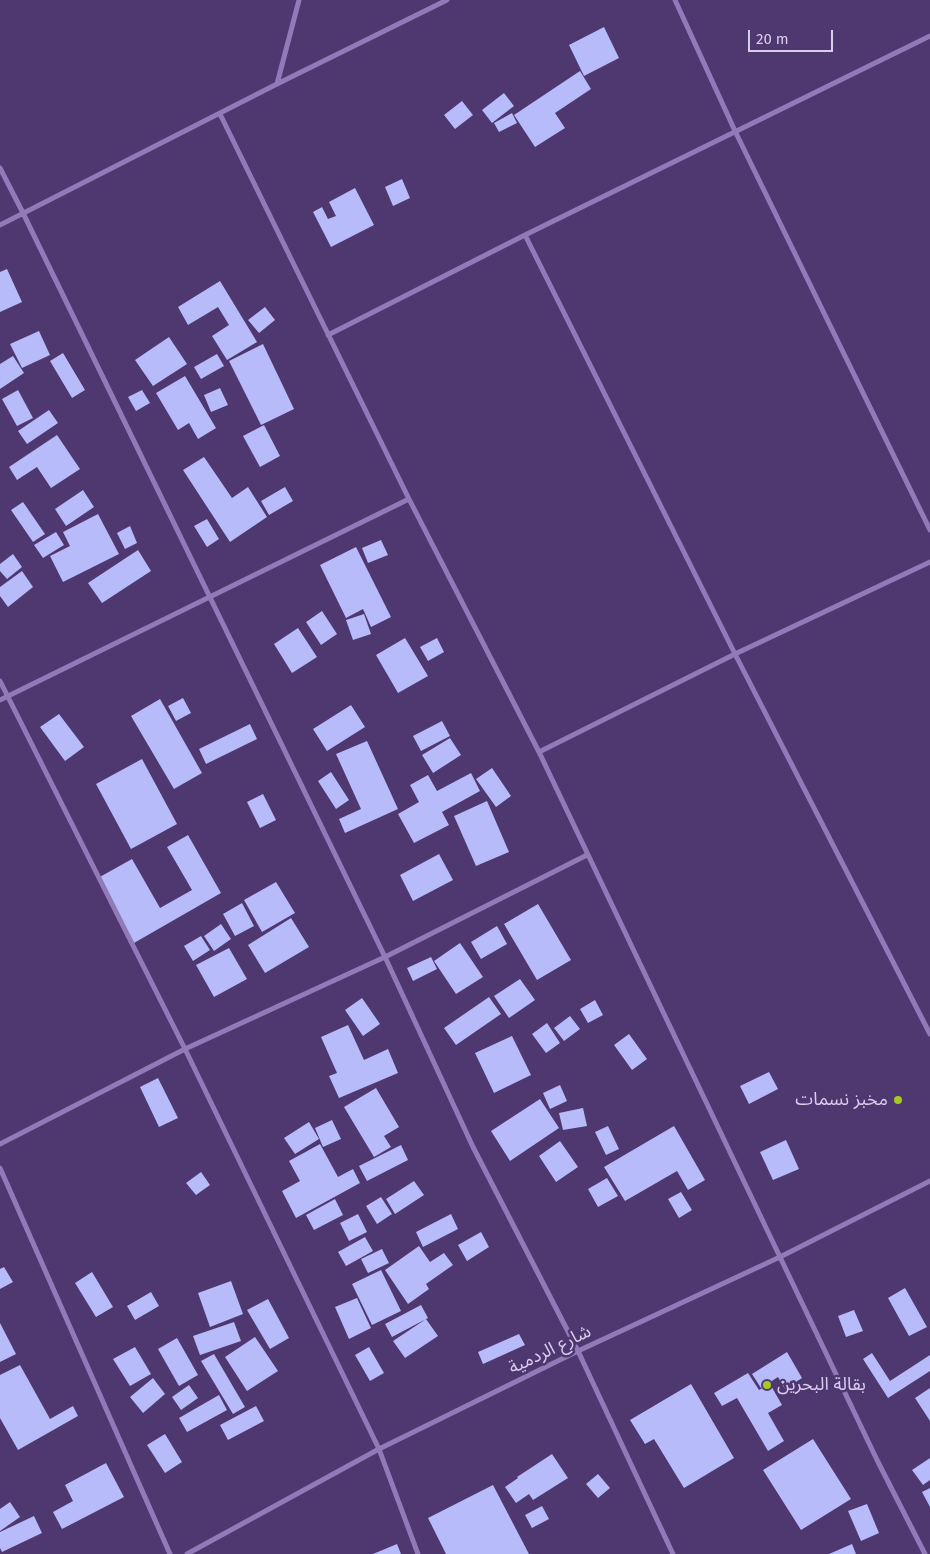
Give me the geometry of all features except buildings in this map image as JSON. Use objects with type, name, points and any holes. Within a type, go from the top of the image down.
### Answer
[{"type":"street","points":[[277,84],[299,0]]},
{"type":"street","points":[[0,225],[447,0]]},
{"type":"street","points":[[675,0],[735,131],[930,530]]},
{"type":"street","points":[[328,335],[525,235],[930,36]]},
{"type":"street","points":[[220,114],[409,499],[539,752],[874,1453],[925,1554]]},
{"type":"street","points":[[0,168],[385,957],[473,1147],[578,1351],[673,1554]]},
{"type":"street","points":[[525,235],[930,1034]]},
{"type":"street","points":[[0,700],[409,499]]},
{"type":"street","points":[[539,752],[736,654],[930,562]]},
{"type":"street","points":[[0,681],[185,1049],[379,1449],[418,1554]]},
{"type":"street","points":[[0,1144],[185,1049],[385,957],[587,855]]},
{"type":"street","points":[[0,1168],[170,1554]]},
{"type":"street","name":"شارع الردمية","points":[[186,1554],[379,1449],[578,1351],[780,1257],[930,1181]]},
{"type":"place","name":"مخبز نسمات","points":[[898,1100]]},
{"type":"place","name":"بقالة البحرين","points":[[767,1385]]}]
